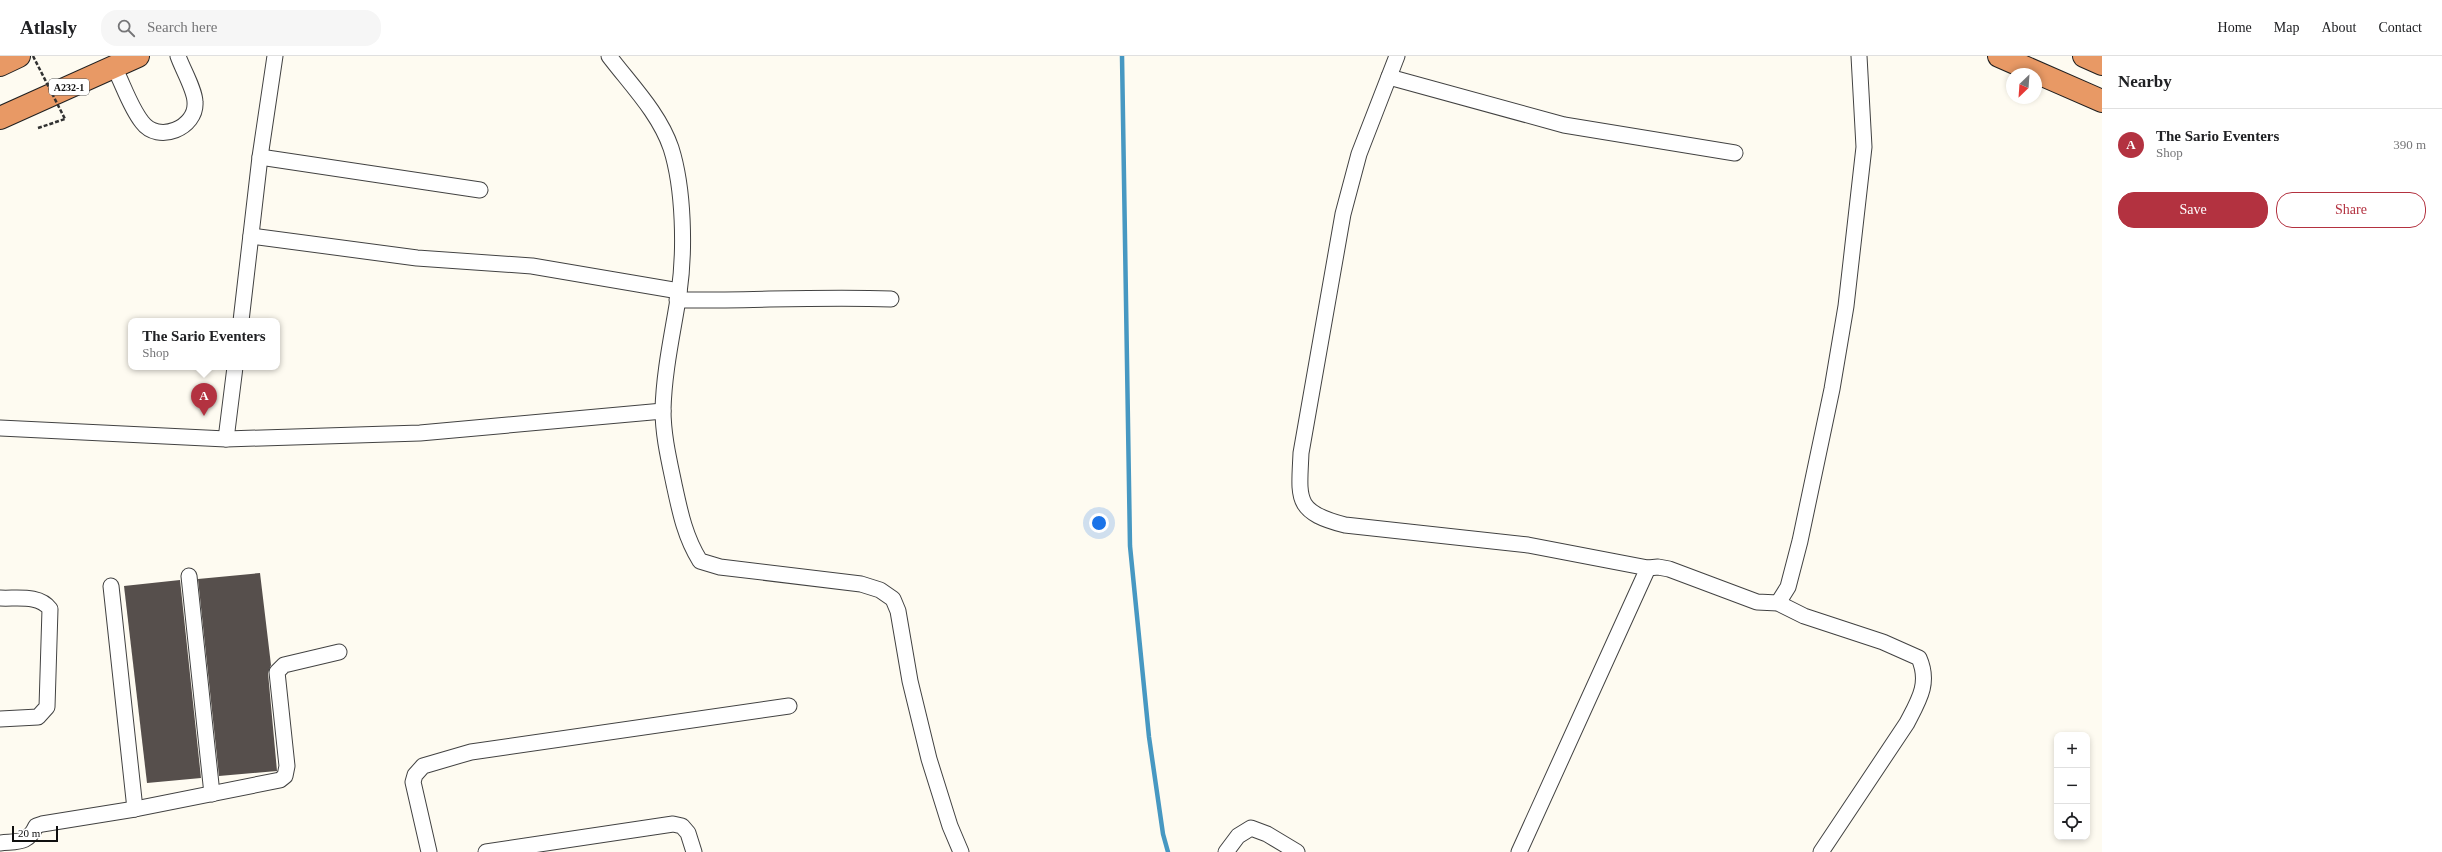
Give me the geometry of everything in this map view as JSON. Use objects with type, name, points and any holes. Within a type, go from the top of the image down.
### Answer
[{"type":"highway","points":[[0,65],[19,56]]},
{"type":"highway","name":"A232-1","points":[[0,118],[138,56]]},
{"type":"highway","points":[[1999,56],[2102,101]]},
{"type":"highway","points":[[2084,56],[2102,64]]},
{"type":"street","points":[[114,67],[142,123],[156,131],[170,133],[188,123],[194,113],[195,101],[178,56]]},
{"type":"street","points":[[241,318],[260,157],[274,56]]},
{"type":"street","points":[[609,56],[658,120],[671,149],[681,207],[682,260],[678,296],[666,364],[663,410],[666,441],[680,512],[689,543],[700,561],[720,567],[749,572],[861,584],[880,590],[893,599],[898,611],[910,681],[929,758],[950,826],[961,852]]},
{"type":"street","points":[[1397,56],[1359,154],[1344,214],[1301,453],[1299,491],[1305,506],[1320,519],[1345,525],[1528,545],[1648,568],[1658,566],[1756,602],[1778,603],[1804,616],[1905,651],[1918,658],[1925,672],[1919,701],[1907,723],[1820,852]]},
{"type":"street","points":[[1778,603],[1788,587],[1800,541],[1832,389],[1846,306],[1864,147],[1859,56]]},
{"type":"street","points":[[1389,77],[1564,125],[1735,153]]},
{"type":"street","points":[[260,157],[480,190]]},
{"type":"street","points":[[251,236],[417,258],[532,266],[678,296],[769,300],[798,297],[891,299]]},
{"type":"street","points":[[226,439],[235,370]]},
{"type":"street","points":[[0,428],[226,439],[420,433],[663,410]]},
{"type":"street","points":[[1519,852],[1648,568]]},
{"type":"street","points":[[189,576],[212,794]]},
{"type":"street","points":[[111,586],[135,809]]},
{"type":"street","points":[[0,598],[35,599],[45,602],[50,609],[47,707],[38,718],[0,719]]},
{"type":"street","points":[[0,843],[26,840],[31,837],[36,826],[42,824],[135,809],[280,780],[285,776],[287,766],[277,672],[284,665],[339,652]]},
{"type":"street","points":[[429,852],[413,782],[415,775],[423,766],[471,752],[531,742],[789,706]]},
{"type":"street","points":[[486,852],[673,824],[682,826],[688,833],[694,852]]},
{"type":"street","points":[[1226,852],[1238,836],[1251,828],[1267,834],[1298,852]]},
{"type":"path","points":[[33,56],[64,119],[38,128]]},
{"type":"building","points":[[260,573],[271,665],[268,673],[277,771],[219,776],[198,579]]},
{"type":"building","points":[[180,580],[201,778],[147,783],[124,586]]},
{"type":"waterway","points":[[1122,56],[1130,546],[1149,737],[1163,834],[1168,852]]},
{"type":"place","name":"The Sario Eventers","points":[[204,416]]}]
